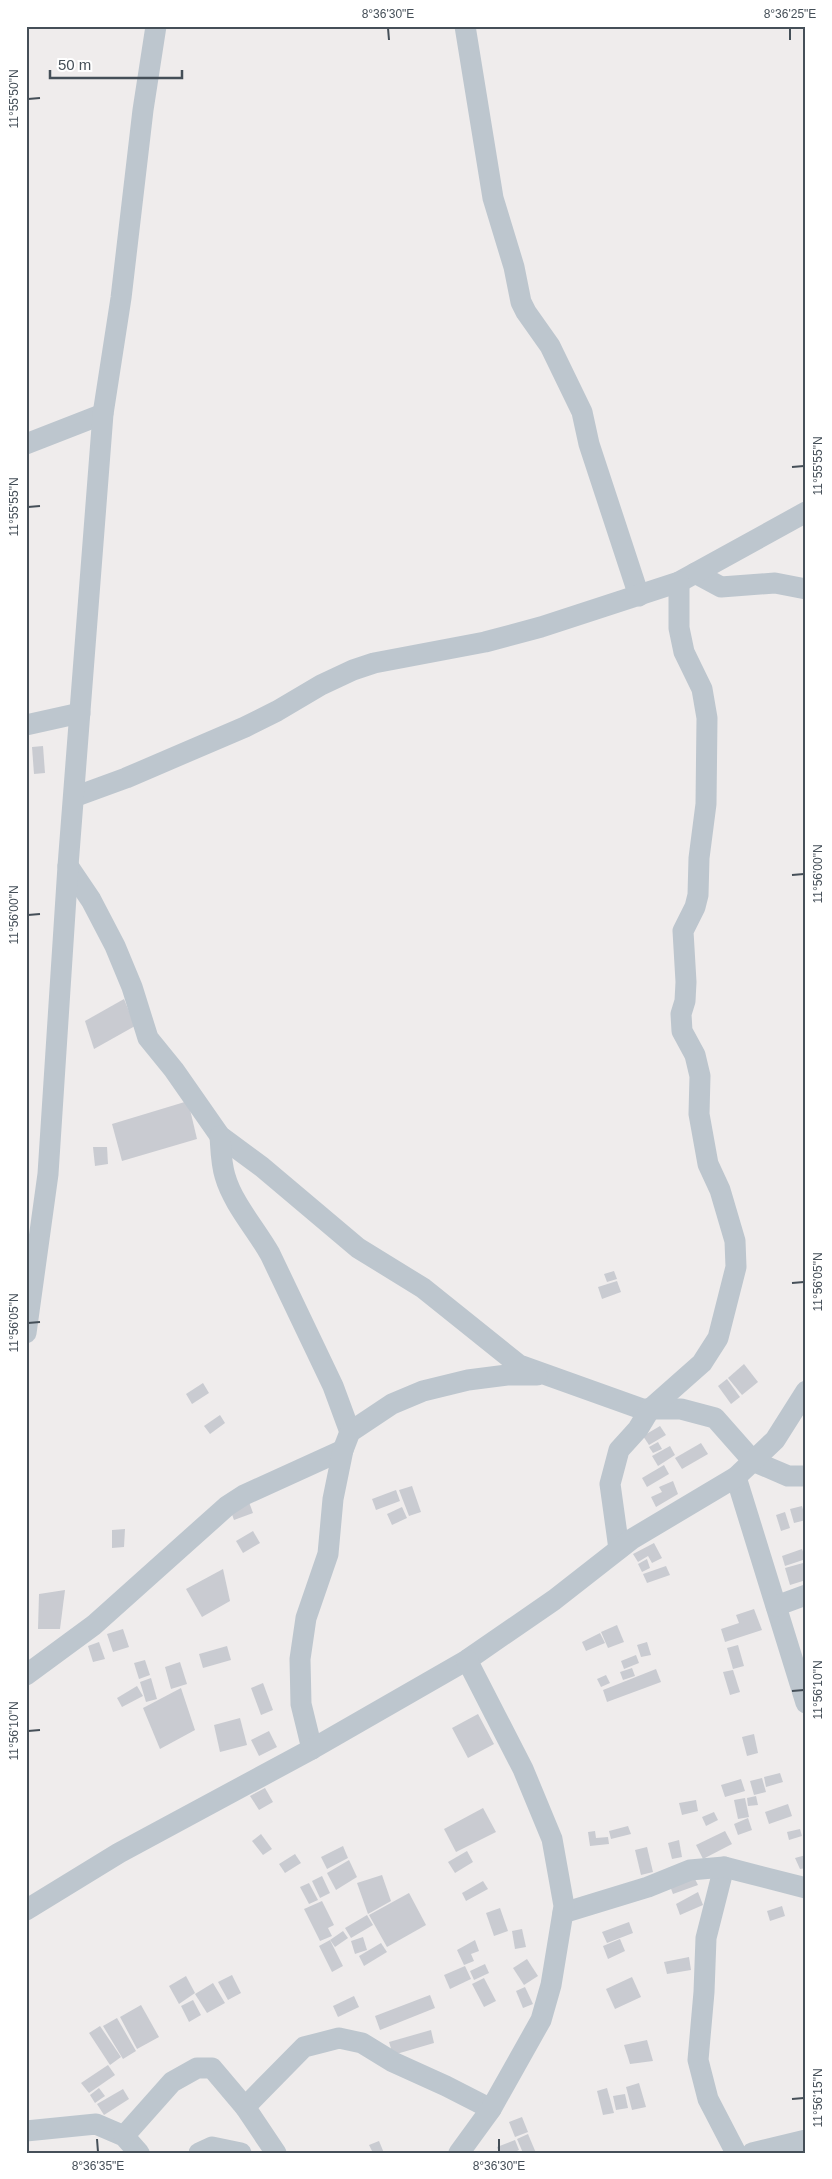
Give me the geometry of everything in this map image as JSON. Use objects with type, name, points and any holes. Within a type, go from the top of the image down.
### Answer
[{"type":"street","points":[[26,1333],[28,1298],[48,1174],[68,866],[104,414],[121,298],[143,110],[156,26]]},
{"type":"street","points":[[465,26],[493,198],[514,267],[521,302],[550,346],[582,412],[590,444],[639,596]]},
{"type":"street","points":[[26,444],[104,414]]},
{"type":"street","points":[[74,797],[126,778],[244,727],[277,711],[321,685],[353,670],[374,663],[485,642],[541,627],[639,596],[687,578],[806,512]]},
{"type":"street","points":[[687,578],[721,587],[776,583],[806,589]]},
{"type":"street","points":[[619,1549],[610,1484],[619,1450],[638,1429],[650,1409],[702,1362],[718,1338],[736,1267],[734,1241],[720,1190],[708,1164],[700,1124],[700,1076],[695,1055],[682,1032],[681,1014],[685,1001],[686,982],[683,931],[698,895],[699,858],[706,804],[707,718],[702,689],[684,652],[679,628],[687,578]]},
{"type":"street","points":[[26,725],[80,713]]},
{"type":"street","points":[[68,866],[91,900],[115,946],[132,987],[148,1038],[174,1070],[220,1136],[262,1167],[358,1248],[423,1288],[520,1365],[542,1375],[642,1409],[681,1410],[715,1418],[753,1461],[788,1476],[806,1476]]},
{"type":"street","points":[[220,1136],[225,1178],[238,1205],[270,1254],[333,1386],[346,1441],[333,1499],[328,1554],[306,1618],[300,1659],[301,1704],[312,1749]]},
{"type":"street","points":[[26,1675],[94,1625],[227,1506],[244,1495],[346,1441],[392,1404],[423,1391],[468,1380],[507,1375],[542,1375]]},
{"type":"street","points":[[26,1910],[119,1853],[312,1749],[467,1660],[554,1600],[632,1539],[736,1477],[775,1440],[806,1391]]},
{"type":"street","points":[[736,1477],[806,1703]]},
{"type":"street","points":[[776,1606],[806,1595]]},
{"type":"street","points":[[459,2153],[491,2109],[541,2020],[550,1986],[564,1906],[552,1839],[523,1769],[467,1660]]},
{"type":"street","points":[[563,1913],[648,1887],[690,1870],[724,1867],[806,1888]]},
{"type":"street","points":[[724,1867],[706,1938],[704,1992],[698,2060],[708,2098],[736,2153]]},
{"type":"street","points":[[245,2107],[304,2047],[339,2038],[362,2043],[394,2062],[491,2109]]},
{"type":"street","points":[[124,2136],[172,2082],[197,2068],[212,2068],[245,2107],[276,2153]]},
{"type":"street","points":[[26,2131],[96,2124],[124,2136],[139,2153]]},
{"type":"street","points":[[752,2153],[806,2140]]},
{"type":"street","points":[[200,2153],[212,2148],[241,2153]]},
{"type":"building","points":[[43,746],[45,773],[34,774],[32,747]]},
{"type":"building","points":[[124,999],[135,1026],[94,1049],[85,1021]]},
{"type":"building","points":[[188,1101],[197,1139],[122,1161],[112,1124]]},
{"type":"building","points":[[93,1147],[107,1147],[108,1164],[95,1166]]},
{"type":"building","points":[[614,1271],[617,1279],[607,1282],[604,1274]]},
{"type":"building","points":[[617,1281],[621,1292],[602,1299],[598,1287]]},
{"type":"building","points":[[744,1364],[758,1382],[742,1395],[728,1378]]},
{"type":"building","points":[[727,1379],[740,1397],[731,1404],[718,1386]]},
{"type":"building","points":[[203,1383],[209,1393],[192,1404],[186,1394]]},
{"type":"building","points":[[220,1415],[225,1423],[210,1434],[204,1426]]},
{"type":"building","points":[[660,1426],[666,1435],[649,1445],[643,1436]]},
{"type":"building","points":[[658,1442],[662,1449],[653,1453],[649,1447]]},
{"type":"building","points":[[701,1443],[708,1454],[682,1469],[675,1458]]},
{"type":"building","points":[[670,1446],[675,1455],[658,1466],[652,1456]]},
{"type":"building","points":[[664,1465],[669,1474],[647,1487],[642,1478]]},
{"type":"building","points":[[673,1481],[678,1494],[656,1507],[651,1497],[662,1492],[659,1487]]},
{"type":"building","points":[[412,1486],[421,1512],[409,1516],[399,1490]]},
{"type":"building","points":[[396,1490],[400,1501],[376,1510],[372,1499]]},
{"type":"building","points":[[249,1502],[253,1513],[234,1520],[230,1509]]},
{"type":"building","points":[[802,1506],[806,1520],[794,1523],[790,1509]]},
{"type":"building","points":[[402,1507],[407,1518],[392,1525],[387,1514]]},
{"type":"building","points":[[785,1512],[790,1528],[781,1531],[776,1515]]},
{"type":"building","points":[[125,1529],[124,1547],[112,1548],[112,1530]]},
{"type":"building","points":[[253,1531],[260,1543],[243,1553],[236,1541]]},
{"type":"building","points":[[654,1543],[662,1558],[652,1563],[648,1556],[638,1562],[633,1554]]},
{"type":"building","points":[[802,1549],[806,1559],[785,1566],[782,1556]]},
{"type":"building","points":[[647,1559],[650,1568],[642,1572],[638,1564]]},
{"type":"building","points":[[803,1563],[806,1580],[790,1585],[785,1568]]},
{"type":"building","points":[[666,1566],[670,1575],[647,1583],[643,1574]]},
{"type":"building","points":[[223,1569],[230,1601],[202,1617],[186,1589]]},
{"type":"building","points":[[65,1590],[60,1629],[38,1629],[39,1594]]},
{"type":"building","points":[[754,1609],[762,1630],[725,1642],[721,1629],[739,1623],[736,1615]]},
{"type":"building","points":[[617,1625],[624,1642],[608,1648],[601,1632]]},
{"type":"building","points":[[123,1629],[129,1647],[113,1652],[107,1634]]},
{"type":"building","points":[[600,1633],[605,1643],[586,1651],[582,1642]]},
{"type":"building","points":[[99,1642],[105,1659],[93,1662],[88,1646]]},
{"type":"building","points":[[647,1642],[651,1655],[641,1657],[637,1645]]},
{"type":"building","points":[[738,1645],[744,1666],[733,1669],[727,1648]]},
{"type":"building","points":[[227,1646],[231,1660],[203,1668],[199,1654]]},
{"type":"building","points":[[636,1655],[639,1663],[624,1669],[621,1661]]},
{"type":"building","points":[[145,1660],[150,1675],[139,1679],[134,1663]]},
{"type":"building","points":[[180,1662],[187,1684],[171,1689],[165,1667]]},
{"type":"building","points":[[632,1668],[635,1676],[623,1680],[620,1672]]},
{"type":"building","points":[[656,1669],[661,1682],[607,1702],[603,1690]]},
{"type":"building","points":[[733,1670],[740,1692],[730,1695],[723,1672]]},
{"type":"building","points":[[606,1675],[610,1683],[601,1687],[597,1679]]},
{"type":"building","points":[[151,1678],[157,1699],[146,1702],[140,1682]]},
{"type":"building","points":[[263,1683],[273,1710],[261,1715],[251,1688]]},
{"type":"building","points":[[137,1686],[143,1696],[122,1707],[117,1698]]},
{"type":"building","points":[[181,1688],[195,1730],[160,1749],[143,1708]]},
{"type":"building","points":[[478,1714],[494,1744],[468,1758],[452,1728]]},
{"type":"building","points":[[240,1718],[247,1745],[220,1752],[214,1725]]},
{"type":"building","points":[[269,1731],[277,1747],[259,1756],[251,1740]]},
{"type":"building","points":[[754,1734],[758,1753],[747,1756],[742,1737]]},
{"type":"building","points":[[780,1773],[783,1782],[766,1787],[764,1777]]},
{"type":"building","points":[[762,1778],[766,1792],[754,1795],[750,1781]]},
{"type":"building","points":[[741,1779],[745,1791],[725,1797],[721,1785]]},
{"type":"building","points":[[265,1788],[273,1802],[259,1810],[250,1796]]},
{"type":"building","points":[[756,1796],[758,1805],[748,1806],[747,1798]]},
{"type":"building","points":[[745,1798],[749,1817],[738,1819],[734,1800]]},
{"type":"building","points":[[696,1800],[698,1811],[682,1815],[679,1803]]},
{"type":"building","points":[[788,1804],[792,1816],[769,1824],[765,1812]]},
{"type":"building","points":[[483,1808],[496,1832],[456,1852],[444,1829]]},
{"type":"building","points":[[714,1812],[718,1820],[706,1826],[702,1817]]},
{"type":"building","points":[[748,1818],[752,1830],[738,1835],[734,1824]]},
{"type":"building","points":[[628,1826],[631,1834],[611,1839],[609,1831]]},
{"type":"building","points":[[800,1829],[802,1836],[789,1840],[787,1832]]},
{"type":"building","points":[[595,1831],[596,1838],[608,1837],[609,1844],[590,1846],[588,1832]]},
{"type":"building","points":[[725,1831],[732,1844],[703,1859],[696,1845]]},
{"type":"building","points":[[261,1834],[272,1849],[263,1855],[252,1841]]},
{"type":"building","points":[[679,1840],[682,1857],[672,1859],[668,1843]]},
{"type":"building","points":[[343,1846],[348,1858],[327,1869],[321,1857]]},
{"type":"building","points":[[647,1847],[653,1872],[641,1875],[635,1850]]},
{"type":"building","points":[[467,1851],[473,1862],[455,1873],[448,1862]]},
{"type":"building","points":[[295,1854],[301,1863],[285,1873],[279,1864]]},
{"type":"building","points":[[806,1855],[806,1868],[800,1869],[795,1858]]},
{"type":"building","points":[[349,1860],[357,1877],[336,1890],[327,1873]]},
{"type":"building","points":[[382,1875],[391,1901],[368,1914],[357,1883]]},
{"type":"building","points":[[322,1876],[330,1893],[320,1898],[312,1881]]},
{"type":"building","points":[[694,1877],[698,1885],[673,1894],[670,1886]]},
{"type":"building","points":[[483,1881],[488,1889],[466,1901],[462,1893]]},
{"type":"building","points":[[309,1883],[318,1900],[309,1904],[300,1887]]},
{"type":"building","points":[[698,1892],[703,1905],[680,1915],[676,1904]]},
{"type":"building","points":[[409,1893],[426,1925],[387,1947],[369,1915]]},
{"type":"building","points":[[322,1901],[334,1925],[328,1928],[332,1936],[320,1941],[304,1909]]},
{"type":"building","points":[[782,1906],[785,1916],[770,1921],[767,1911]]},
{"type":"building","points":[[500,1908],[508,1931],[494,1936],[486,1913]]},
{"type":"building","points":[[367,1915],[373,1925],[351,1938],[345,1928]]},
{"type":"building","points":[[629,1922],[633,1933],[607,1943],[602,1932]]},
{"type":"building","points":[[522,1929],[526,1947],[515,1949],[512,1931]]},
{"type":"building","points":[[343,1931],[348,1938],[335,1947],[330,1940]]},
{"type":"building","points":[[363,1937],[367,1950],[355,1954],[351,1941]]},
{"type":"building","points":[[620,1939],[625,1951],[608,1959],[603,1946]]},
{"type":"building","points":[[330,1940],[343,1966],[332,1972],[319,1946]]},
{"type":"building","points":[[475,1940],[479,1951],[471,1954],[474,1961],[464,1965],[457,1950]]},
{"type":"building","points":[[381,1943],[387,1952],[364,1966],[359,1956]]},
{"type":"building","points":[[689,1957],[691,1970],[667,1974],[664,1962]]},
{"type":"building","points":[[527,1959],[538,1976],[524,1985],[513,1968]]},
{"type":"building","points":[[485,1964],[489,1973],[474,1980],[470,1971]]},
{"type":"building","points":[[465,1966],[471,1979],[450,1989],[444,1975]]},
{"type":"building","points":[[232,1975],[241,1993],[228,2000],[218,1982]]},
{"type":"building","points":[[186,1976],[195,1993],[179,2004],[169,1986]]},
{"type":"building","points":[[632,1977],[641,1997],[615,2009],[606,1989]]},
{"type":"building","points":[[484,1978],[496,2001],[484,2007],[472,1984]]},
{"type":"building","points":[[213,1983],[225,2003],[207,2013],[195,1994]]},
{"type":"building","points":[[525,1987],[533,2004],[523,2008],[516,1991]]},
{"type":"building","points":[[430,1995],[435,2008],[380,2030],[375,2016]]},
{"type":"building","points":[[354,1996],[359,2007],[338,2017],[333,2006]]},
{"type":"building","points":[[193,2000],[201,2015],[189,2022],[181,2006]]},
{"type":"building","points":[[141,2005],[159,2037],[137,2049],[120,2017]]},
{"type":"building","points":[[117,2018],[136,2051],[123,2059],[103,2026]]},
{"type":"building","points":[[100,2026],[121,2057],[110,2065],[89,2033]]},
{"type":"building","points":[[431,2030],[434,2043],[393,2055],[389,2042]]},
{"type":"building","points":[[647,2040],[653,2061],[630,2064],[624,2045]]},
{"type":"building","points":[[108,2065],[115,2075],[89,2093],[81,2083]]},
{"type":"building","points":[[639,2083],[646,2107],[632,2110],[626,2087]]},
{"type":"building","points":[[99,2088],[105,2096],[95,2103],[90,2095]]},
{"type":"building","points":[[607,2088],[614,2113],[603,2115],[597,2091]]},
{"type":"building","points":[[123,2089],[129,2099],[104,2115],[97,2104]]},
{"type":"building","points":[[625,2094],[628,2108],[616,2110],[613,2096]]},
{"type":"building","points":[[522,2117],[528,2132],[515,2137],[509,2122]]},
{"type":"building","points":[[528,2134],[536,2153],[523,2153],[517,2139]]},
{"type":"building","points":[[515,2140],[519,2150],[513,2153],[499,2153],[497,2147]]},
{"type":"building","points":[[379,2141],[384,2153],[373,2153],[369,2145]]}]
